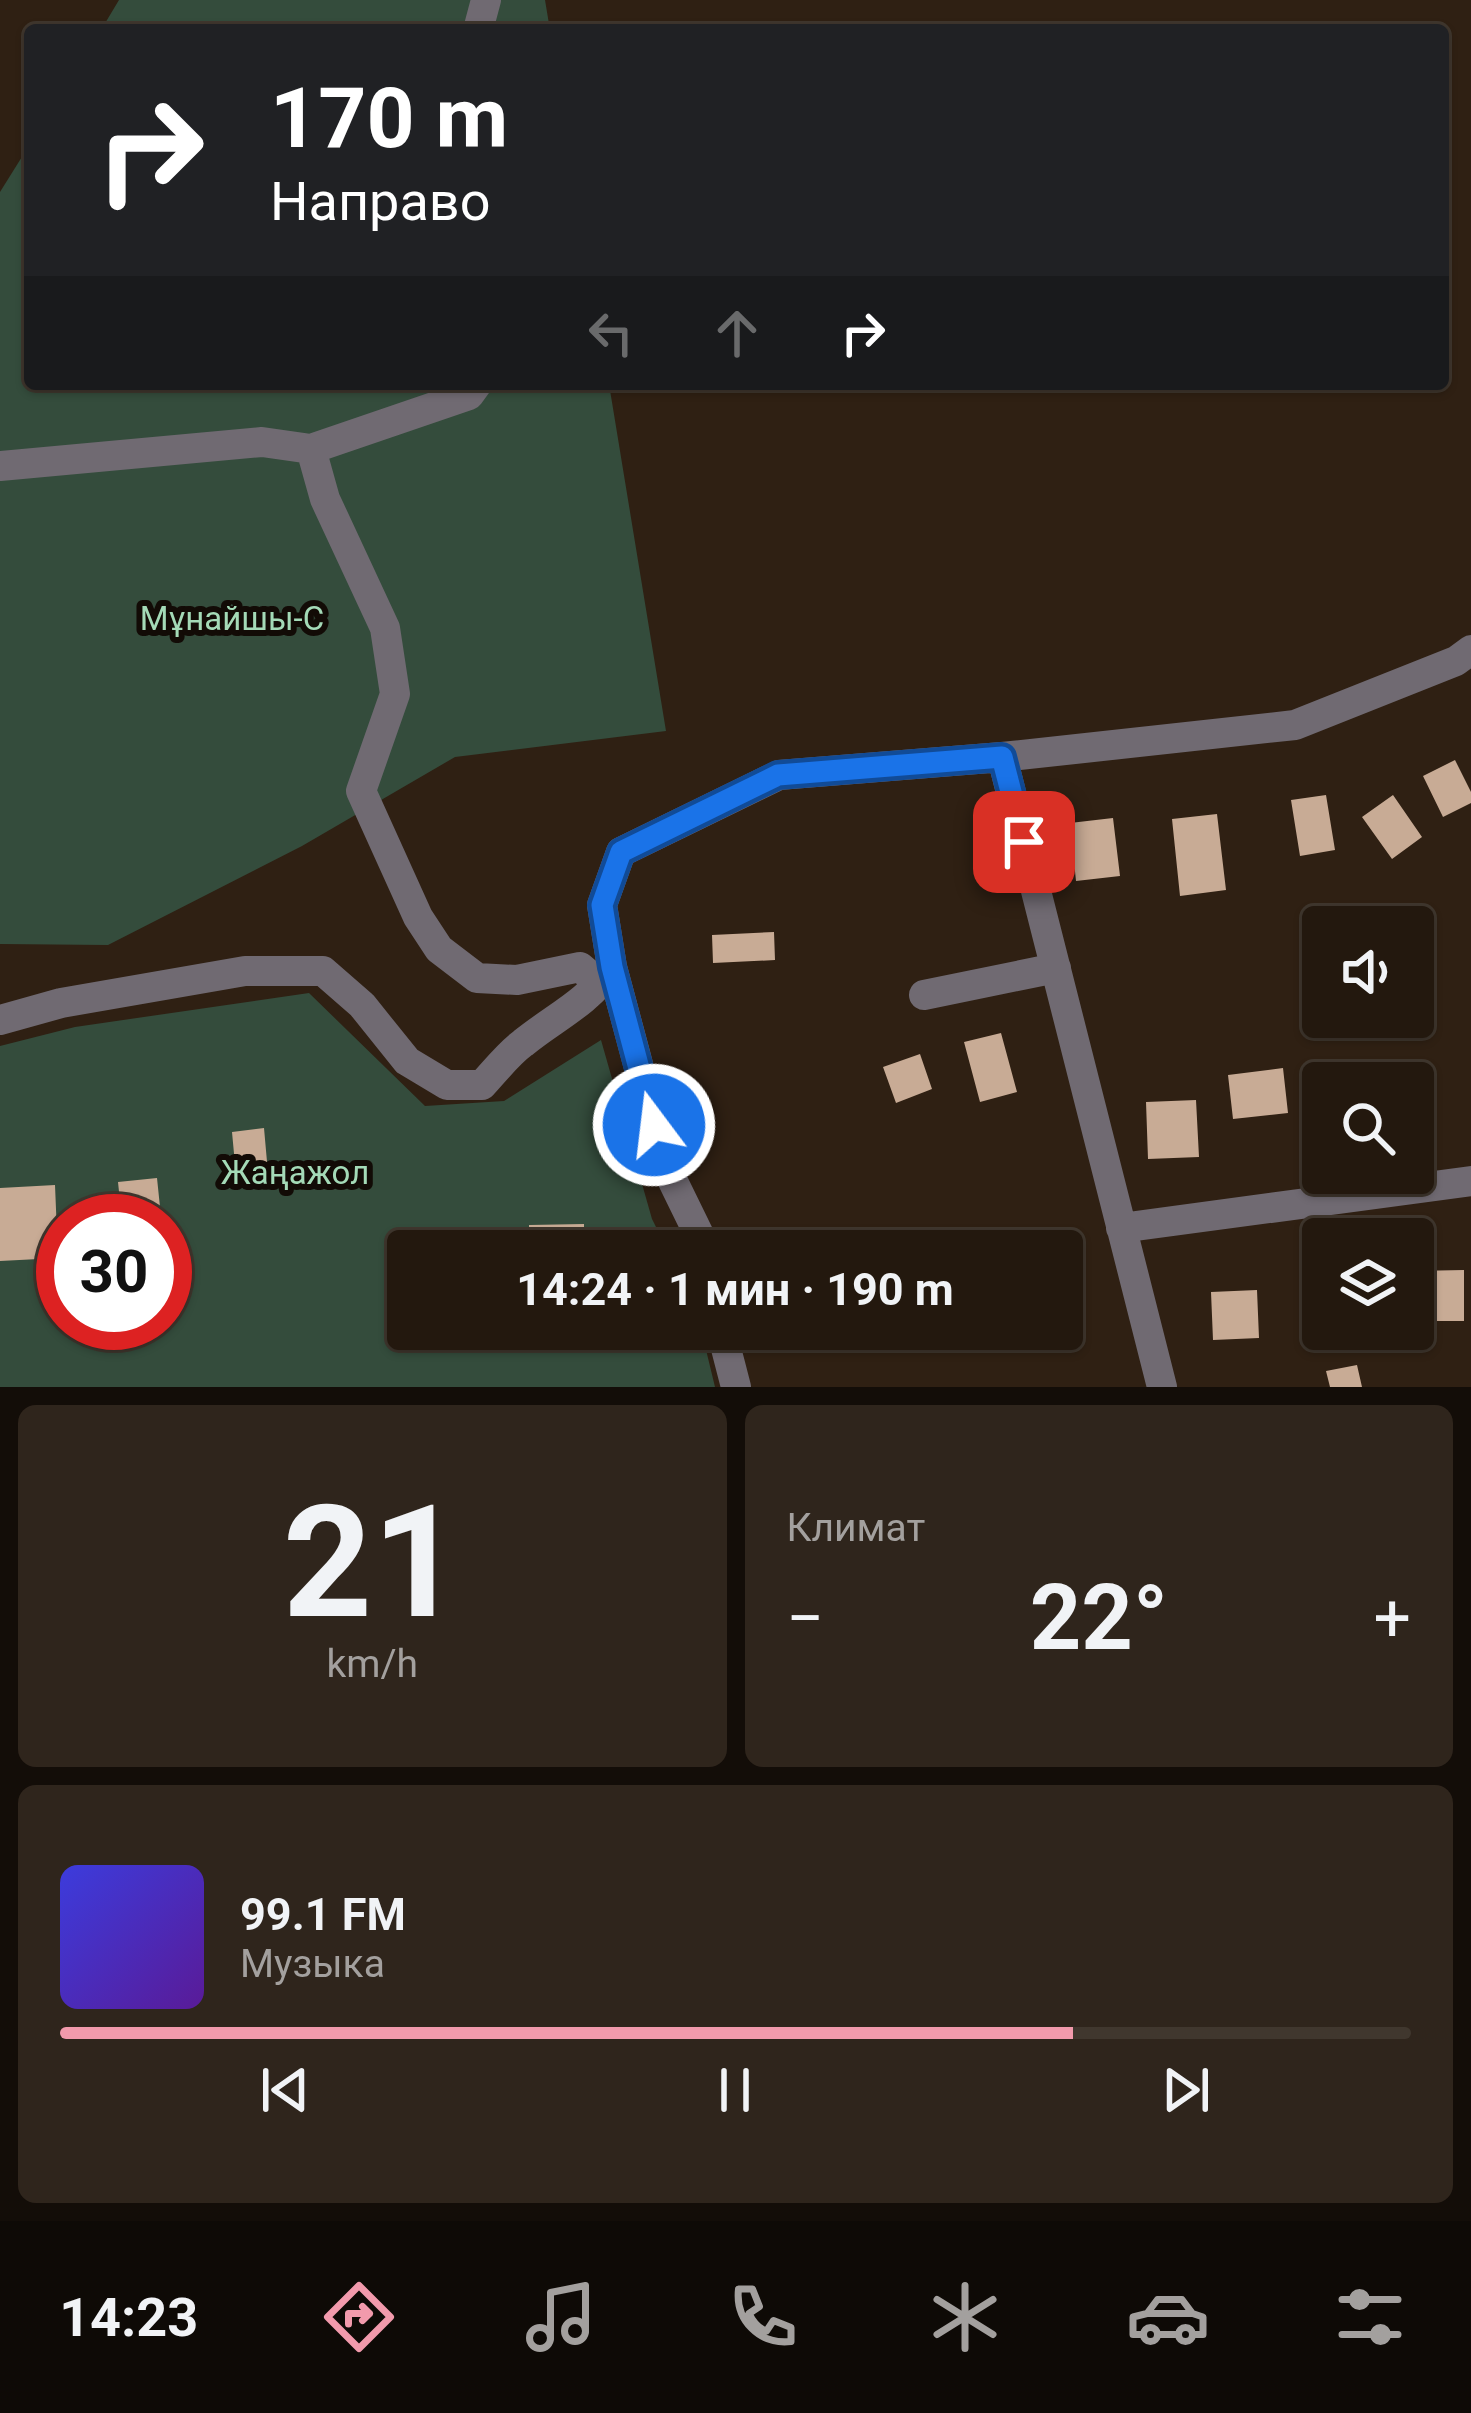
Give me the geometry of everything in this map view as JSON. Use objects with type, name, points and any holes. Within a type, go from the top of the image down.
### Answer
[{"type":"street","points":[[0,466],[262,442],[311,449],[473,390]]},
{"type":"street","points":[[311,449],[325,499],[385,628],[394,694],[362,791],[418,916],[439,949],[477,977],[517,980],[580,967],[606,975]]},
{"type":"street","points":[[696,1230],[664,1165],[606,975],[602,905],[621,852],[778,775],[1002,757],[1295,724],[1456,661],[1471,650]]},
{"type":"street","points":[[1002,757],[1162,1387]]},
{"type":"street","points":[[924,994],[1055,968]]},
{"type":"street","points":[[0,1020],[62,1003],[245,971],[323,971],[362,1005],[406,1060],[447,1085],[482,1084],[520,1045],[572,1010],[606,975]]},
{"type":"street","points":[[1121,1228],[1471,1181]]},
{"type":"street","points":[[726,1350],[736,1387]]},
{"type":"green space","points":[[119,0],[545,0],[549,24],[105,24]]},
{"type":"green space","name":"Мұнайшы-С","points":[[24,154],[24,390],[610,390],[666,731],[455,757],[302,846],[108,945],[0,944],[0,192]]},
{"type":"green space","name":"Жаңажол","points":[[309,993],[425,1106],[504,1101],[601,1040],[658,1230],[387,1230],[387,1350],[706,1350],[715,1387],[0,1387],[0,1046],[75,1027]]},
{"type":"building","points":[[1455,760],[1471,792],[1471,803],[1443,817],[1423,776]]},
{"type":"building","points":[[1326,795],[1335,850],[1300,856],[1291,800]]},
{"type":"building","points":[[1393,795],[1422,837],[1392,859],[1362,817]]},
{"type":"building","points":[[1217,814],[1226,890],[1180,896],[1172,819]]},
{"type":"building","points":[[1113,818],[1120,876],[1076,881],[1070,823]]},
{"type":"building","points":[[774,932],[775,960],[713,963],[712,935]]},
{"type":"building","points":[[1001,1033],[1017,1092],[980,1102],[964,1042]]},
{"type":"building","points":[[920,1054],[932,1089],[896,1103],[883,1067]]},
{"type":"building","points":[[1283,1068],[1288,1113],[1233,1119],[1228,1075]]},
{"type":"building","points":[[1196,1100],[1199,1157],[1148,1159],[1146,1102]]},
{"type":"building","points":[[264,1128],[268,1173],[236,1175],[232,1132]]},
{"type":"building","points":[[157,1178],[159,1194],[119,1194],[118,1182]]},
{"type":"building","points":[[55,1185],[55,1194],[36,1194],[36,1259],[0,1261],[0,1188]]},
{"type":"building","points":[[584,1224],[584,1230],[529,1230],[529,1225]]},
{"type":"building","points":[[1464,1270],[1464,1321],[1434,1321],[1434,1271]]},
{"type":"building","points":[[1257,1290],[1259,1338],[1213,1340],[1211,1292]]},
{"type":"building","points":[[1357,1365],[1362,1387],[1330,1387],[1326,1371]]},
{"type":"route","points":[[654,1125],[612,967],[602,905],[621,852],[778,775],[1002,757],[1024,842]]}]
